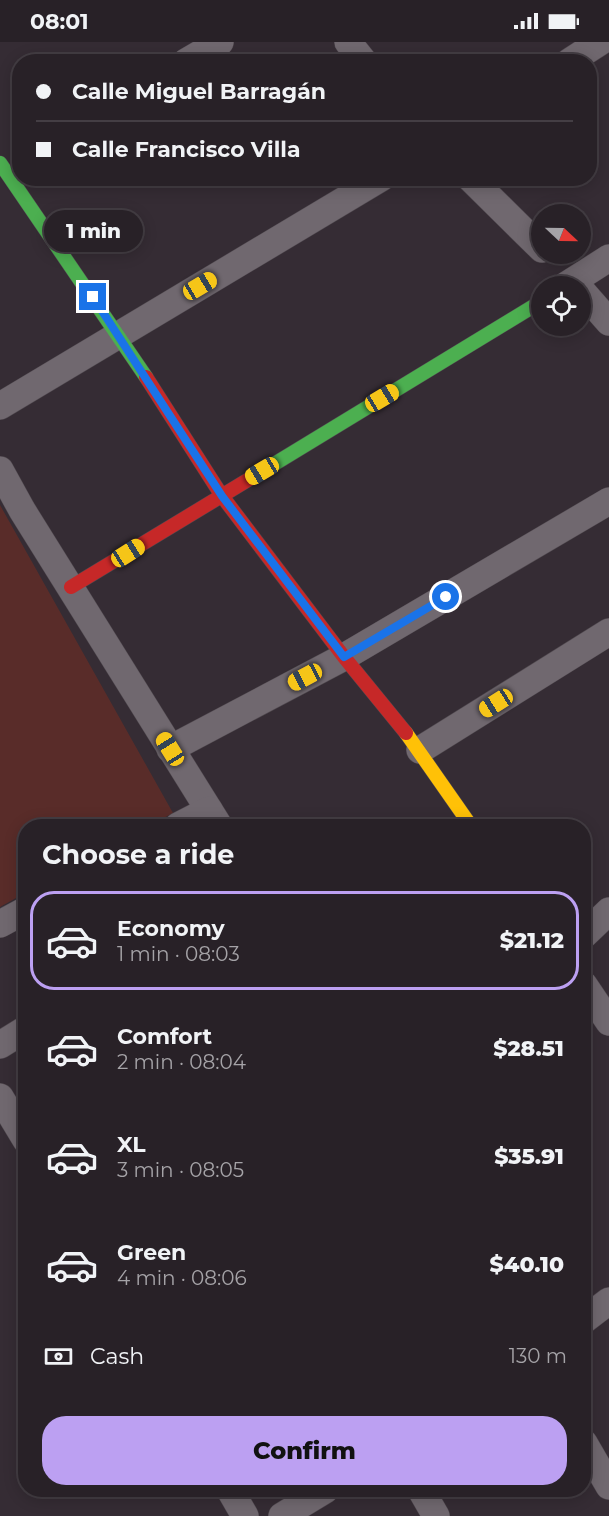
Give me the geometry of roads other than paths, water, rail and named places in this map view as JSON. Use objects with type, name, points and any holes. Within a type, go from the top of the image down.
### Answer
[{"type":"street","points":[[200,54],[220,42]]},
{"type":"street","points":[[348,42],[358,54]]},
{"type":"street","points":[[581,54],[600,42]]},
{"type":"street","points":[[20,186],[119,334],[222,496],[344,657],[420,750],[466,819]]},
{"type":"street","points":[[0,406],[368,186]]},
{"type":"street","points":[[478,186],[531,238]]},
{"type":"street","points":[[586,276],[609,258]]},
{"type":"street","points":[[555,264],[565,276]]},
{"type":"street","points":[[591,303],[609,322]]},
{"type":"street","points":[[71,587],[531,308]]},
{"type":"street","points":[[0,470],[214,818]]},
{"type":"street","points":[[170,749],[344,657],[609,501]]},
{"type":"street","points":[[420,750],[609,632]]},
{"type":"street","points":[[591,928],[609,911]]},
{"type":"street","points":[[0,924],[18,914]]},
{"type":"street","points":[[591,997],[600,1013]]},
{"type":"street","points":[[0,1045],[18,1034]]},
{"type":"street","points":[[0,1097],[18,1127]]},
{"type":"street","points":[[591,1315],[609,1301]]},
{"type":"street","points":[[591,1455],[609,1486]]},
{"type":"street","points":[[234,1497],[245,1516]]},
{"type":"street","points":[[282,1516],[313,1497]]},
{"type":"street","points":[[425,1497],[436,1516]]}]
